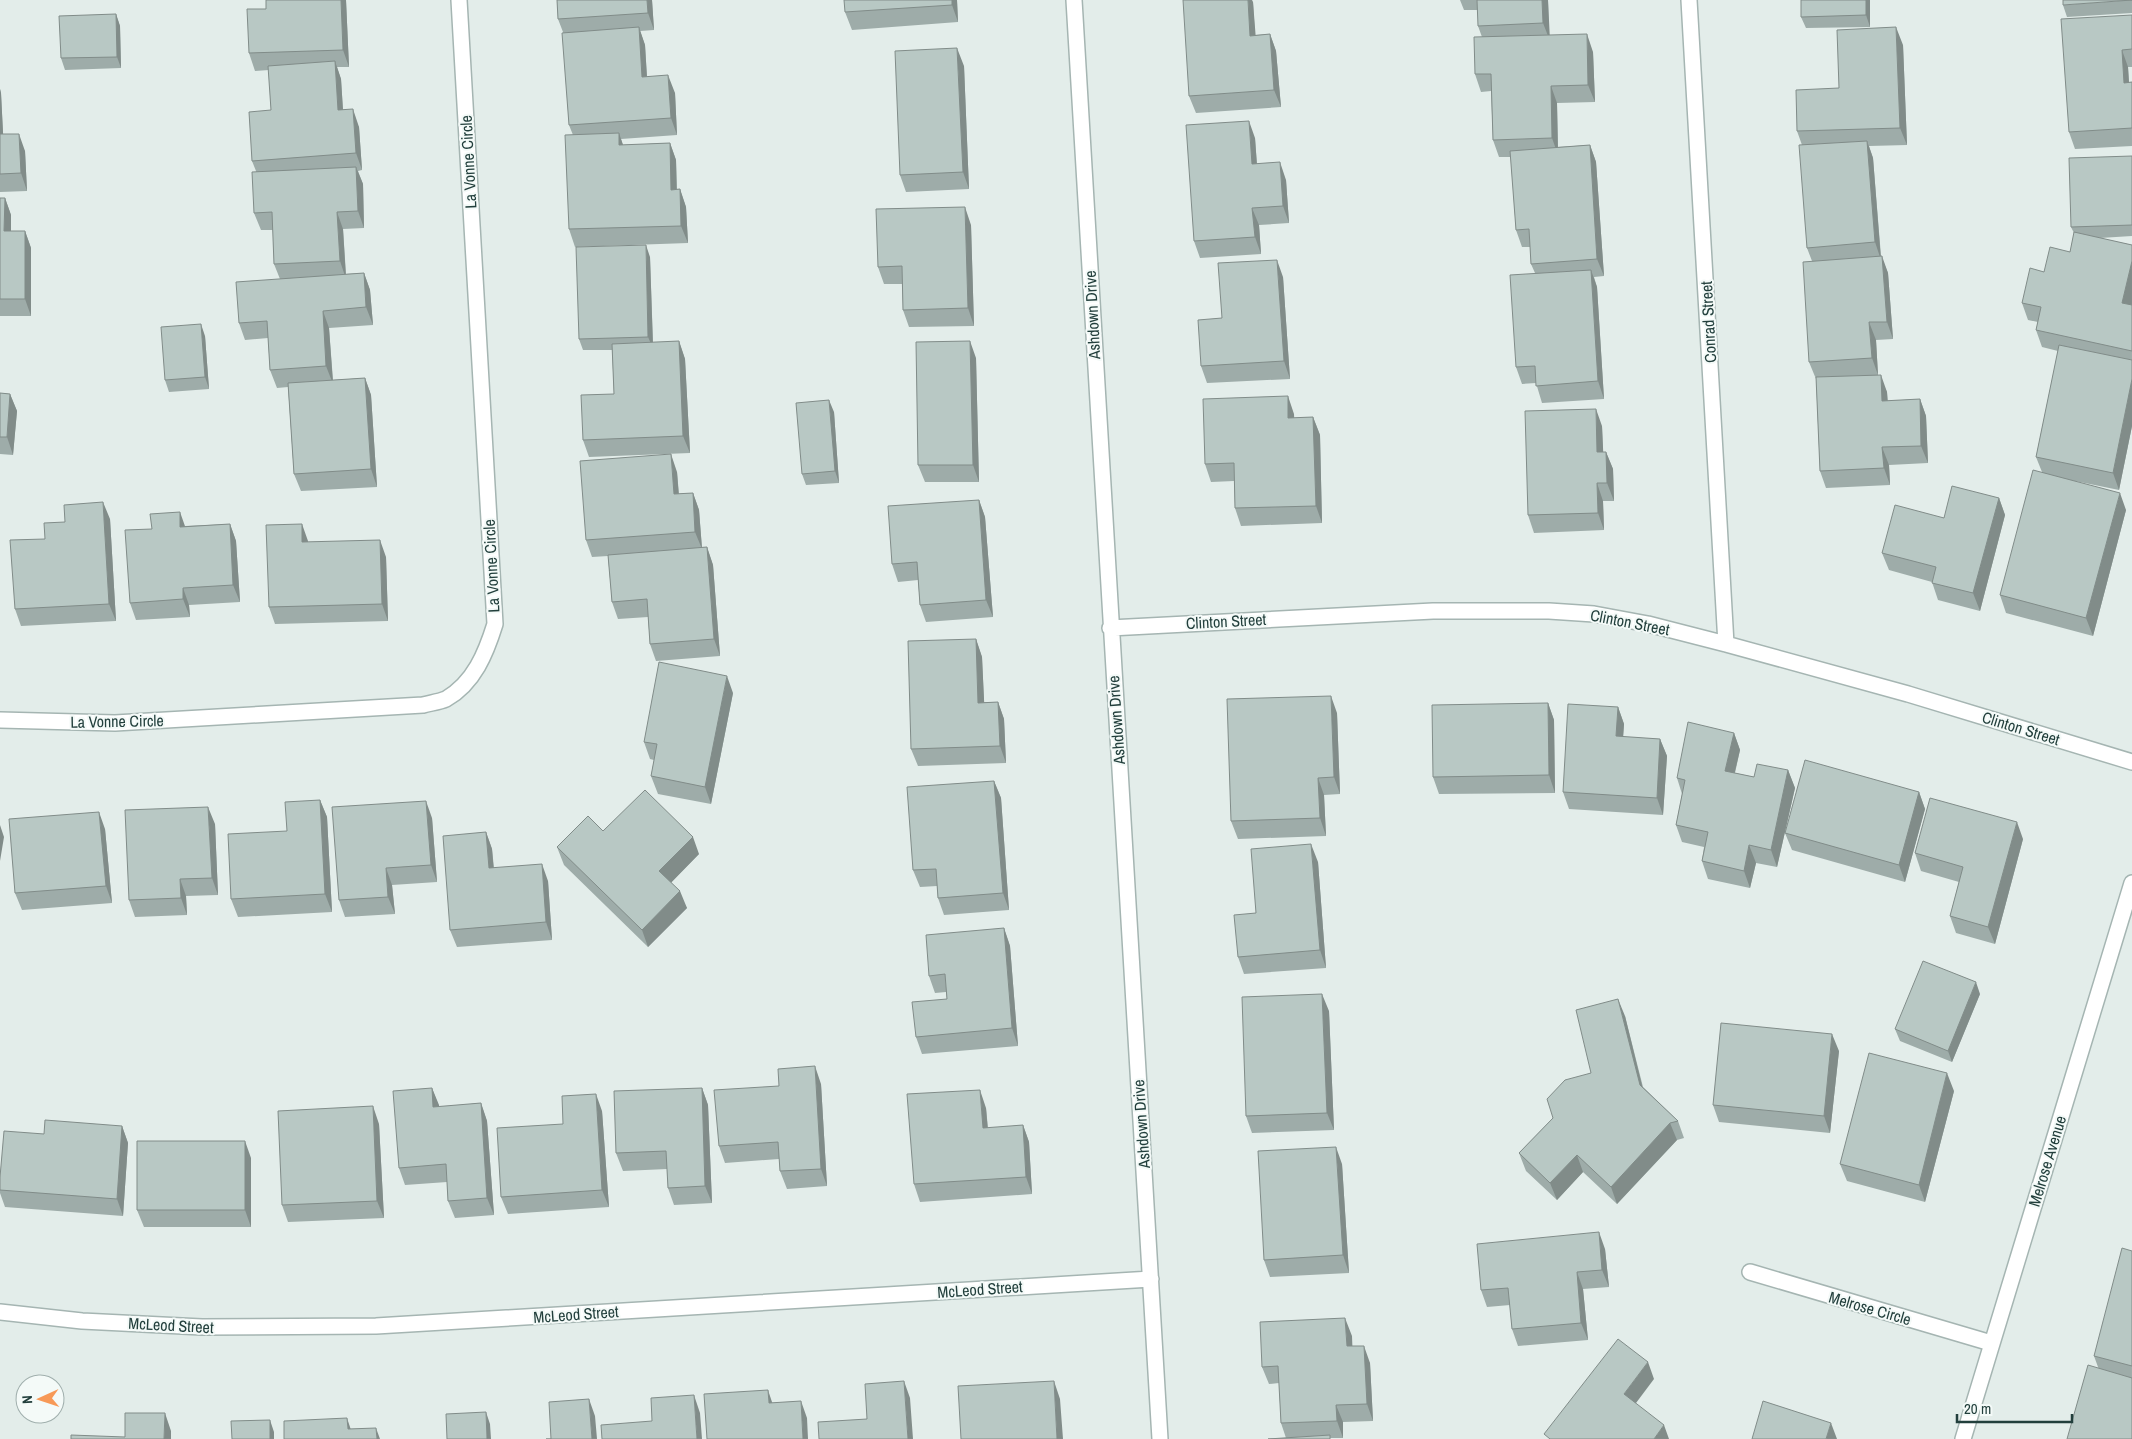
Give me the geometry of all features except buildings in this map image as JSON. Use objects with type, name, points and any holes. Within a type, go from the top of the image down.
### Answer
[{"type":"street","name":"La Vonne Circle","points":[[0,720],[115,723],[423,705],[445,699],[465,684],[478,667],[488,646],[495,624],[459,0]]},
{"type":"street","name":"Ashdown Drive","points":[[1074,0],[1110,628],[1160,1439]]},
{"type":"street","name":"Conrad Street","points":[[1690,0],[1726,644]]},
{"type":"street","name":"Clinton Street","points":[[1110,628],[1433,611],[1549,611],[1594,614],[1648,624],[1908,694],[2132,762]]},
{"type":"street","name":"Melrose Avenue","points":[[1963,1439],[2132,883]]},
{"type":"street","name":"Melrose Circle","points":[[1750,1272],[1991,1343]]},
{"type":"street","name":"McLeod Street","points":[[0,1312],[82,1321],[202,1327],[376,1326],[1151,1279]]}]
